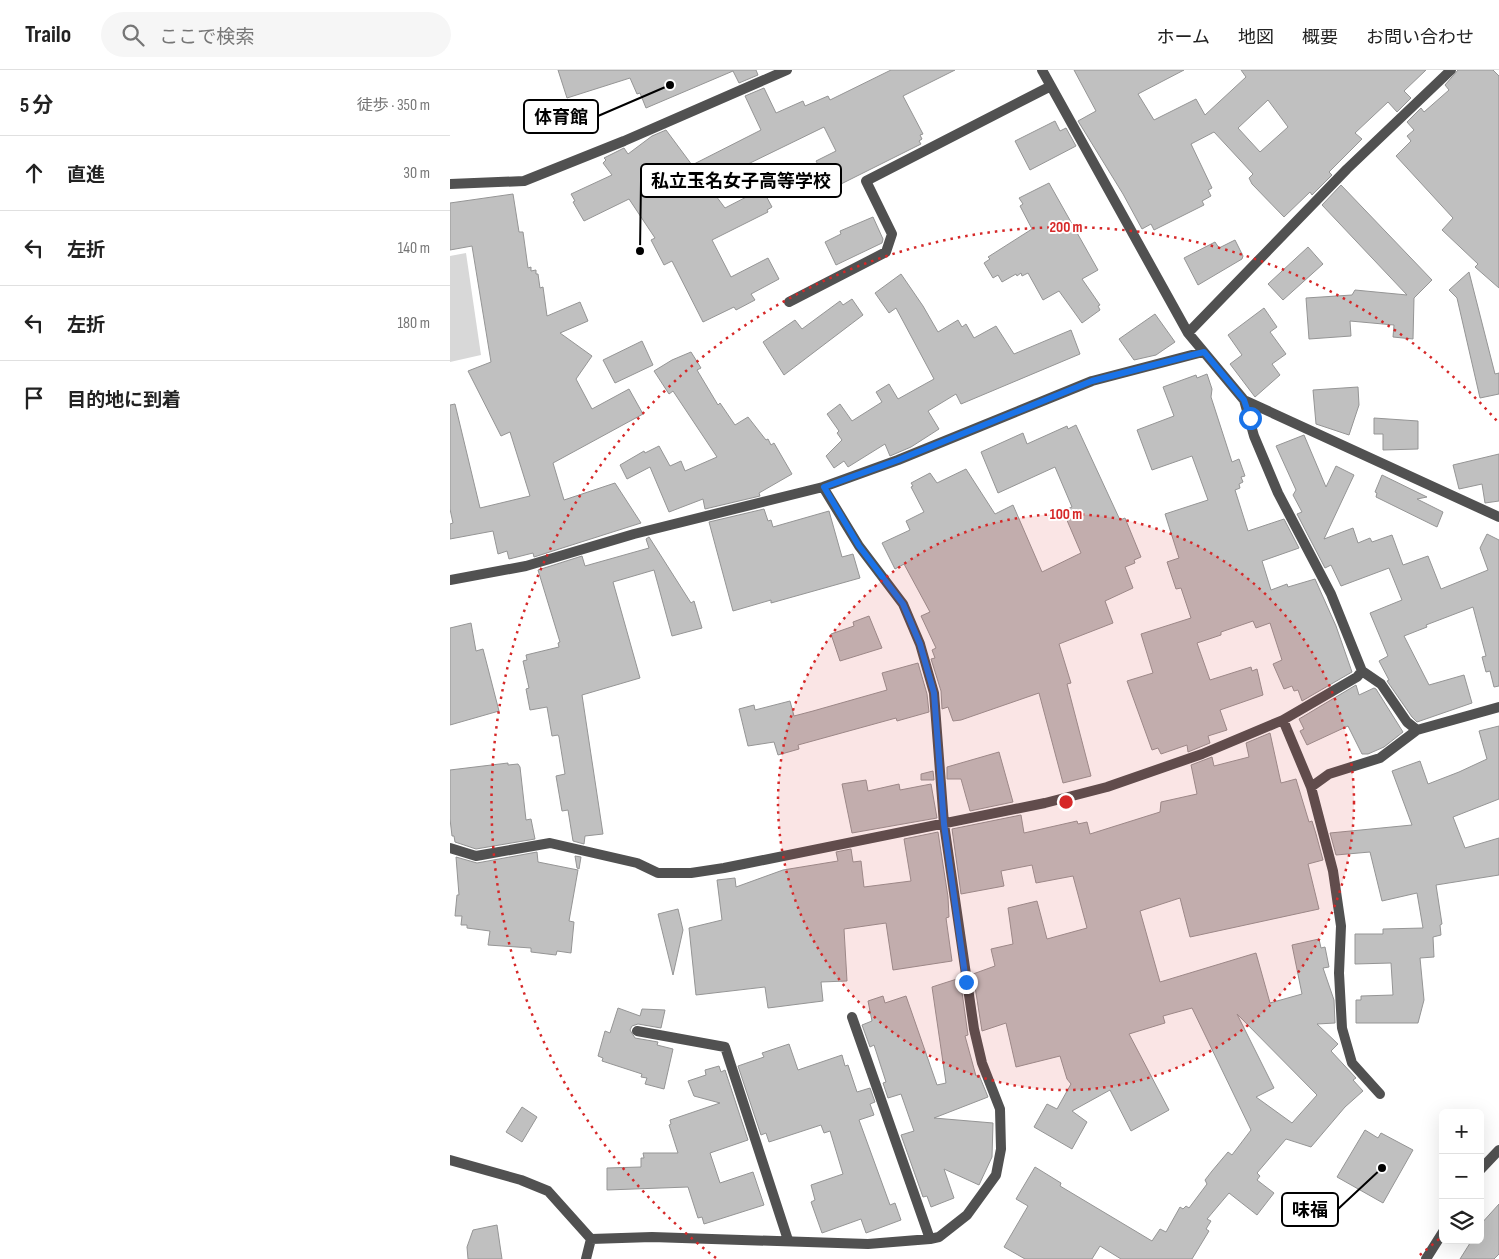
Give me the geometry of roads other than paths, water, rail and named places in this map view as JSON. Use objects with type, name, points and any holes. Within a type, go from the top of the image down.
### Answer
[{"type":"street","points":[[450,184],[524,181],[615,145],[787,70]]},
{"type":"street","points":[[1042,70],[1188,334],[1244,400],[1257,444],[1278,493],[1331,594],[1362,671],[1382,684],[1407,722],[1417,730]]},
{"type":"street","points":[[1188,334],[1348,169],[1451,70]]},
{"type":"street","points":[[789,302],[886,252],[892,234],[866,181],[1051,86]]},
{"type":"street","points":[[450,580],[526,566],[634,534],[824,487],[898,460],[1092,381],[1204,352]]},
{"type":"street","points":[[1244,400],[1499,517]]},
{"type":"street","points":[[591,1239],[652,1237],[868,1244],[930,1239],[939,1237],[967,1215],[996,1175],[1001,1149],[1000,1109],[982,1063],[974,1029],[944,824],[934,693],[920,644],[903,604],[859,546],[824,487]]},
{"type":"street","points":[[450,848],[476,856],[550,843],[637,863],[658,873],[691,873],[944,824],[1108,787],[1202,754],[1283,720],[1357,677],[1362,671]]},
{"type":"street","points":[[1311,787],[1329,774],[1380,758],[1417,730],[1499,707]]},
{"type":"street","points":[[1283,720],[1311,787],[1333,871],[1341,926],[1339,973],[1342,1028],[1352,1063],[1380,1094]]},
{"type":"street","points":[[852,1017],[930,1239]]},
{"type":"street","points":[[637,1031],[725,1047],[788,1240]]},
{"type":"street","points":[[1484,1166],[1499,1150]]},
{"type":"street","points":[[450,1160],[522,1180],[548,1191],[591,1239]]},
{"type":"street","points":[[1426,1259],[1439,1238]]},
{"type":"street","points":[[586,1259],[591,1239]]},
{"type":"place","name":"体育館","points":[[670,85]]},
{"type":"place","name":"私立玉名女子高等学校","points":[[640,251]]},
{"type":"place","name":"味福","points":[[1382,1168]]}]
